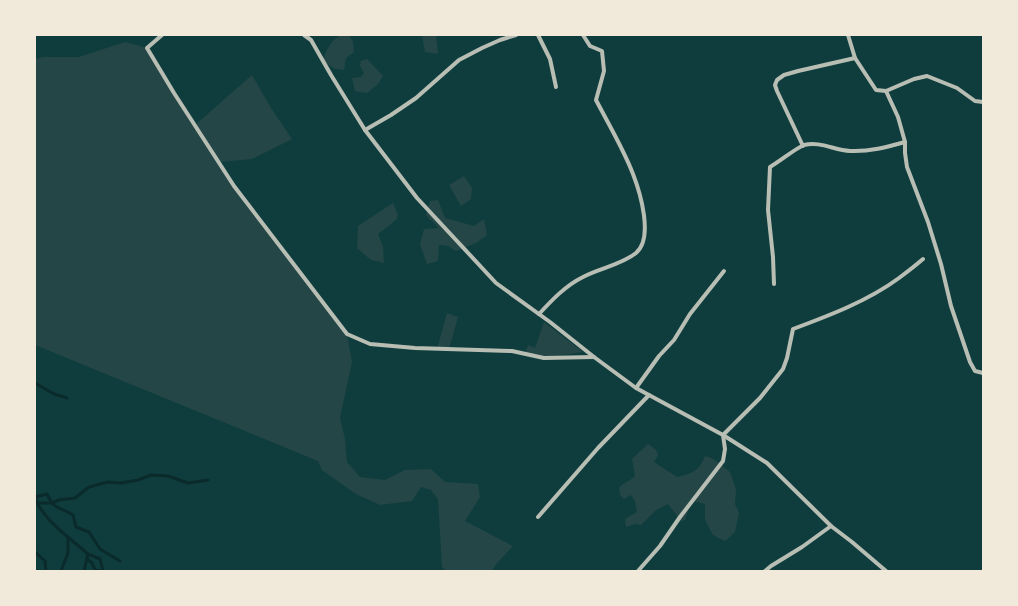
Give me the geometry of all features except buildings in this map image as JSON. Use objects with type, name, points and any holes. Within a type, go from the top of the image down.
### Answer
[{"type":"street","points":[[162,35],[147,48],[174,93],[234,186],[347,334],[370,344],[512,351],[544,358],[594,357]]},
{"type":"street","points":[[304,35],[311,40],[365,130],[417,198],[496,283],[636,388],[723,435],[766,463],[831,526],[886,571]]},
{"type":"street","points":[[365,130],[416,98],[459,60],[500,40],[516,35]]},
{"type":"street","points":[[538,35],[550,59],[556,87]]},
{"type":"street","points":[[539,314],[569,285],[584,276],[618,263],[636,252],[641,246],[645,232],[642,201],[633,174],[596,100],[604,71],[602,51],[590,46],[583,35]]},
{"type":"street","points":[[848,35],[855,58],[876,90],[886,91],[914,79],[927,76],[957,88],[975,101],[983,102]]},
{"type":"street","points":[[804,146],[775,85],[784,75],[798,70],[855,58]]},
{"type":"street","points":[[886,91],[898,117],[905,142],[904,153],[907,167],[928,222],[941,264],[951,306],[970,362],[975,372],[983,373]]},
{"type":"street","points":[[774,284],[768,210],[770,167],[804,146],[817,144],[848,151],[858,151],[879,149],[905,142]]},
{"type":"street","points":[[723,435],[760,398],[784,369],[793,329],[827,316],[857,302],[898,279],[923,259]]},
{"type":"street","points":[[636,388],[659,356],[674,340],[690,314],[724,271]]},
{"type":"street","points":[[538,517],[598,448],[648,395]]},
{"type":"street","points":[[638,571],[660,546],[680,517],[723,461],[725,449],[723,435]]},
{"type":"street","points":[[765,571],[831,526]]},
{"type":"shaded area","points":[[342,35],[349,35],[353,42],[354,52],[346,58],[344,70],[335,69],[323,61],[330,45],[335,39]]},
{"type":"shaded area","points":[[422,35],[436,35],[438,54],[425,52]]},
{"type":"shaded area","points":[[125,42],[147,48],[195,125],[252,75],[271,108],[292,139],[252,159],[219,162],[234,186],[347,334],[352,362],[340,418],[345,439],[347,462],[360,477],[385,480],[405,470],[431,469],[445,482],[478,484],[480,497],[465,521],[513,546],[497,563],[492,571],[446,571],[442,567],[438,499],[431,490],[421,487],[412,501],[380,505],[356,494],[322,470],[318,461],[35,345],[35,59],[44,57],[79,57]]},
{"type":"shaded area","points":[[367,59],[383,76],[378,84],[367,93],[355,91],[352,78],[361,77],[364,73],[360,66],[361,61]]},
{"type":"shaded area","points":[[464,176],[472,188],[471,199],[461,206],[449,185]]},
{"type":"shaded area","points":[[438,200],[445,218],[474,226],[484,219],[487,235],[476,243],[456,251],[448,246],[439,245],[438,261],[427,264],[420,244],[424,229],[439,228],[426,215],[430,201]]},
{"type":"shaded area","points":[[393,203],[398,215],[396,220],[378,234],[383,247],[384,263],[371,260],[357,248],[358,226]]},
{"type":"shaded area","points":[[447,313],[458,317],[449,349],[437,349]]},
{"type":"shaded area","points":[[544,322],[583,352],[544,358],[525,354],[528,345],[535,348]]},
{"type":"shaded area","points":[[648,444],[656,450],[658,455],[654,462],[677,477],[687,475],[694,471],[703,461],[705,456],[715,460],[730,472],[736,489],[735,504],[739,513],[735,532],[725,541],[713,535],[705,520],[705,504],[693,501],[685,520],[681,521],[668,504],[655,511],[641,525],[635,524],[626,527],[625,519],[637,512],[635,501],[631,495],[624,499],[620,495],[619,488],[635,476],[632,459]]},
{"type":"waterway","points":[[35,383],[54,394],[67,398]]},
{"type":"waterway","points":[[37,503],[52,503],[59,500],[75,498],[89,487],[108,482],[121,483],[138,480],[151,475],[168,476],[188,483],[208,480]]},
{"type":"waterway","points":[[35,497],[47,494],[55,506],[73,515],[76,527],[89,532],[100,549],[120,561]]},
{"type":"waterway","points":[[35,498],[39,507],[51,522],[88,554],[84,571]]},
{"type":"waterway","points":[[61,571],[68,553],[68,537]]},
{"type":"waterway","points":[[35,552],[45,561],[46,571]]},
{"type":"waterway","points":[[88,554],[100,559],[103,571]]},
{"type":"waterway","points":[[87,559],[92,563],[95,570],[100,571]]}]
